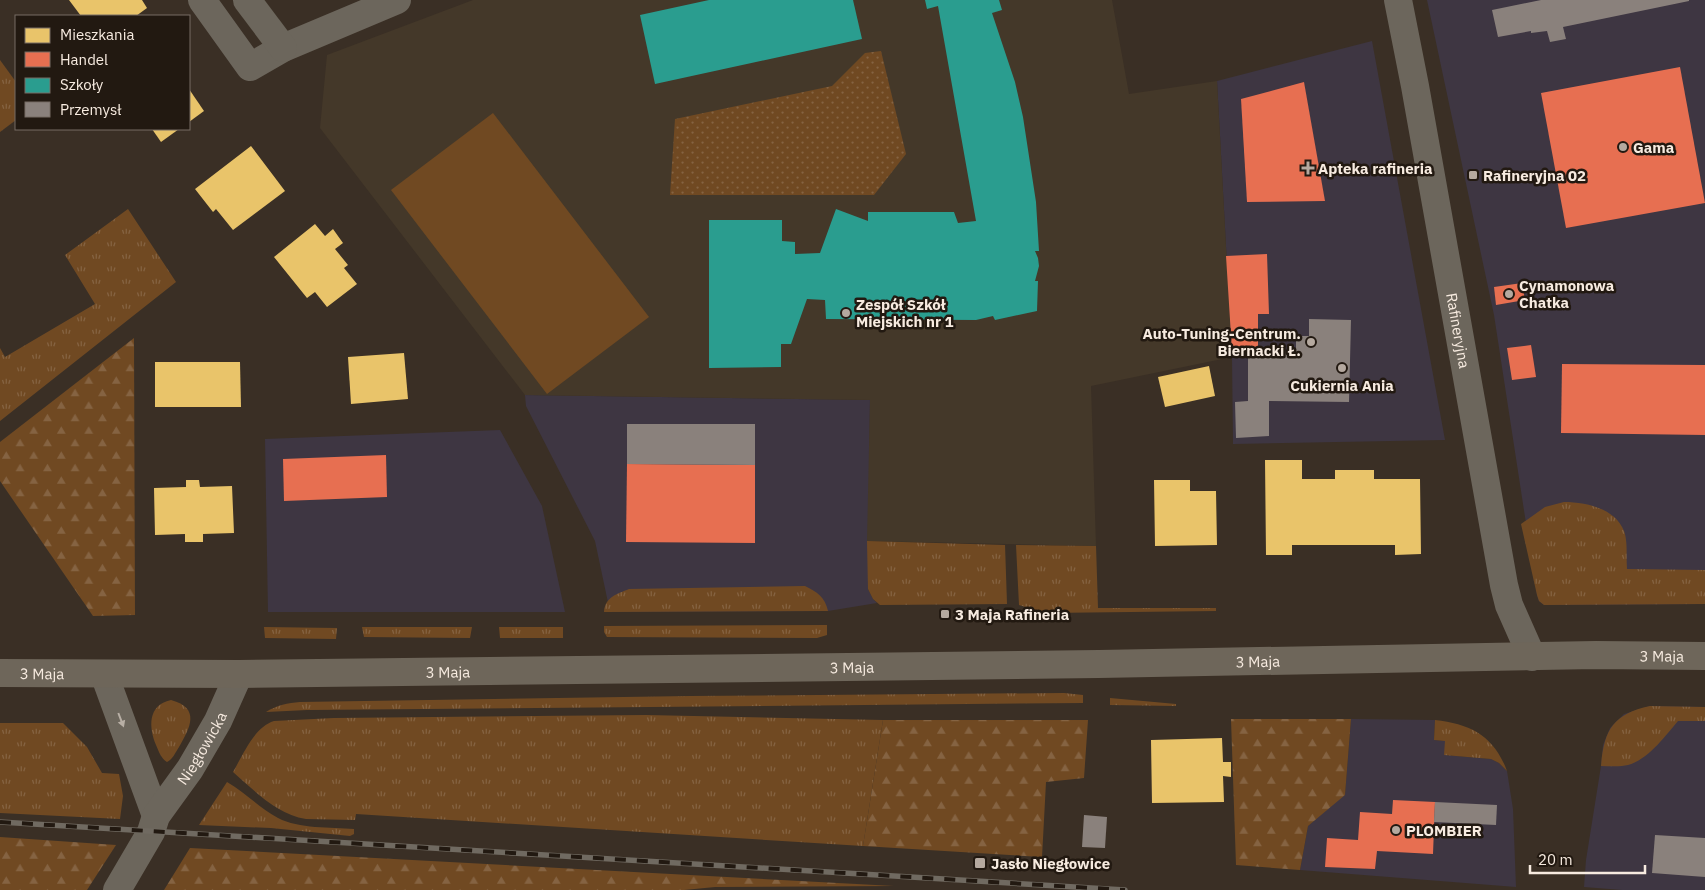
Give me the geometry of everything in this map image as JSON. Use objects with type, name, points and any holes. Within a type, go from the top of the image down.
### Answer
[{"type":"main road","name":"3 Maja","points":[[0,673],[240,674],[1099,664],[1596,655],[1705,656]]},
{"type":"street","points":[[202,0],[250,67],[283,48],[397,0]]},
{"type":"street","points":[[247,0],[283,48]]},
{"type":"street","name":"Rafineryjna","points":[[1398,0],[1501,572],[1508,605],[1532,657]]},
{"type":"street","points":[[104,674],[156,816]]},
{"type":"street","name":"Niegłowicka","points":[[117,890],[151,832],[156,816],[190,769],[218,721],[240,674]]},
{"type":"shaded area","name":"Zespół Szkół Miejskich nr 1","points":[[473,0],[1112,0],[1129,94],[1217,81],[1232,357],[1091,386],[1096,546],[867,541],[870,400],[525,395],[320,128],[327,55]]},
{"type":"shaded area","points":[[1427,0],[1705,0],[1705,604],[1544,605],[1539,601],[1494,315]]},
{"type":"shaded area","points":[[1372,41],[1445,440],[1233,444],[1232,357],[1217,81]]},
{"type":"shaded area","points":[[525,395],[870,400],[868,589],[877,603],[828,611],[610,612],[595,541],[526,406]]},
{"type":"shaded area","points":[[500,430],[542,506],[565,612],[268,612],[265,439]]},
{"type":"shaded area","points":[[1650,706],[1705,707],[1705,890],[1622,890],[1584,887],[1586,860],[1603,745],[1610,728],[1624,714]]},
{"type":"shaded area","points":[[1351,719],[1435,720],[1434,740],[1445,741],[1445,755],[1491,759],[1499,763],[1507,771],[1513,809],[1516,887],[1300,870],[1308,826],[1345,794]]},
{"type":"green space","points":[[881,51],[906,154],[874,195],[670,195],[675,119],[832,86],[865,53]]},
{"type":"green space","points":[[0,60],[15,81],[15,121],[0,132]]},
{"type":"green space","points":[[493,113],[649,317],[547,394],[391,190]]},
{"type":"green space","points":[[128,209],[176,282],[0,421],[0,348],[5,357],[95,304],[65,255]]},
{"type":"green space","points":[[134,338],[135,615],[93,616],[0,481],[0,442]]},
{"type":"green space","points":[[1564,502],[1581,503],[1599,508],[1620,523],[1625,535],[1627,569],[1705,570],[1705,604],[1544,605],[1539,601],[1537,595],[1521,524],[1545,507]]},
{"type":"green space","points":[[867,541],[1005,545],[1007,604],[880,605],[873,599],[868,589]]},
{"type":"green space","points":[[1016,545],[1096,546],[1098,608],[1216,608],[1216,611],[1045,613],[1019,605]]},
{"type":"green space","points":[[805,586],[820,596],[825,602],[828,611],[604,612],[609,599],[629,589]]},
{"type":"green space","points":[[827,625],[827,635],[817,638],[607,637],[604,632],[604,626]]},
{"type":"green space","points":[[264,627],[337,628],[336,639],[265,638]]},
{"type":"green space","points":[[362,627],[472,627],[470,638],[364,637]]},
{"type":"green space","points":[[499,627],[563,627],[563,638],[500,638]]},
{"type":"green space","points":[[1064,693],[1083,695],[1083,703],[307,710],[266,712],[283,705],[300,702]]},
{"type":"green space","points":[[1110,698],[1176,704],[1176,706],[1110,705]]},
{"type":"green space","points":[[171,700],[186,708],[190,713],[190,719],[187,733],[172,758],[167,762],[156,745],[151,725],[154,712],[158,707]]},
{"type":"green space","points":[[1650,706],[1705,707],[1705,721],[1678,721],[1643,758],[1628,765],[1601,766],[1602,753],[1608,733],[1613,726],[1627,714]]},
{"type":"green space","points":[[646,715],[883,720],[863,846],[356,814],[355,820],[306,819],[285,812],[266,801],[233,772],[255,735],[267,724],[274,721],[334,718]]},
{"type":"green space","points":[[1231,719],[1351,719],[1345,795],[1308,826],[1300,870],[1236,865]]},
{"type":"green space","points":[[883,720],[1088,720],[1084,778],[1046,782],[1042,857],[863,846]]},
{"type":"green space","points":[[1435,720],[1460,725],[1480,734],[1495,749],[1507,771],[1499,763],[1491,759],[1444,755],[1445,741],[1434,740]]},
{"type":"green space","points":[[0,723],[63,723],[87,747],[102,773],[119,774],[123,796],[120,819],[0,813]]},
{"type":"green space","points":[[227,782],[271,814],[286,822],[305,826],[354,829],[354,834],[350,836],[271,828],[199,825]]},
{"type":"green space","points":[[0,837],[116,845],[87,890],[0,890]]},
{"type":"green space","points":[[190,848],[894,886],[715,887],[684,890],[164,890]]},
{"type":"building: Mieszkania","points":[[69,0],[142,0],[147,8],[137,15],[80,15]]},
{"type":"building: Mieszkania","points":[[190,90],[204,111],[190,121]]},
{"type":"building: Mieszkania","points":[[153,130],[178,130],[161,142]]},
{"type":"building: Mieszkania","points":[[251,146],[285,191],[233,230],[216,209],[213,212],[195,189]]},
{"type":"building: Mieszkania","points":[[315,224],[325,236],[333,229],[343,243],[335,249],[348,265],[344,268],[357,284],[327,307],[315,292],[307,298],[274,257]]},
{"type":"building: Mieszkania","points":[[404,353],[408,399],[351,404],[348,357]]},
{"type":"building: Mieszkania","points":[[155,362],[240,362],[241,407],[155,407]]},
{"type":"building: Mieszkania","points":[[1209,366],[1215,396],[1165,407],[1158,377]]},
{"type":"building: Mieszkania","points":[[1265,460],[1302,460],[1302,479],[1335,479],[1335,470],[1374,470],[1374,479],[1420,479],[1421,554],[1395,555],[1395,545],[1292,545],[1292,555],[1266,555]]},
{"type":"building: Mieszkania","points":[[186,480],[199,480],[200,487],[232,486],[234,533],[203,534],[203,542],[185,542],[185,534],[155,535],[154,488],[186,487]]},
{"type":"building: Mieszkania","points":[[1154,480],[1190,480],[1190,491],[1216,491],[1217,545],[1155,546]]},
{"type":"building: Mieszkania","points":[[1222,738],[1223,762],[1231,762],[1231,777],[1223,776],[1224,802],[1152,803],[1151,740]]},
{"type":"building: Handel","name":"Gama","points":[[1680,67],[1705,203],[1566,228],[1541,93]]},
{"type":"building: Handel","points":[[1304,82],[1325,201],[1247,202],[1241,99]]},
{"type":"building: Handel","points":[[1267,254],[1269,314],[1258,314],[1258,352],[1232,352],[1226,256]]},
{"type":"building: Handel","name":"Cynamonowa Chatka","points":[[1522,283],[1525,300],[1496,305],[1494,287]]},
{"type":"building: Handel","points":[[1531,345],[1536,377],[1512,380],[1507,348]]},
{"type":"building: Handel","points":[[1562,364],[1705,365],[1705,435],[1561,433]]},
{"type":"building: Handel","points":[[386,455],[387,497],[284,501],[283,459]]},
{"type":"building: Handel","points":[[627,464],[755,465],[755,543],[626,542]]},
{"type":"building: Handel","name":"PLOMBIER","points":[[1393,800],[1435,802],[1433,854],[1377,851],[1375,869],[1325,867],[1327,838],[1358,840],[1360,812],[1392,814]]},
{"type":"building: Szkoły","points":[[709,0],[853,0],[862,39],[655,84],[640,15]]},
{"type":"building: Szkoły","name":"Zespół Szkół Miejskich nr 1","points":[[925,0],[999,0],[1002,10],[992,13],[1015,82],[1023,117],[1036,202],[1039,251],[1035,251],[1039,266],[1035,281],[1038,281],[1037,311],[995,320],[993,316],[976,320],[826,319],[825,300],[807,299],[791,344],[781,344],[781,367],[709,368],[709,220],[782,220],[782,241],[795,242],[795,254],[820,253],[836,209],[868,221],[868,212],[954,212],[958,223],[976,221],[938,6],[927,9]]},
{"type":"building: Przemysł","points":[[1541,0],[1689,1],[1563,27],[1566,39],[1550,42],[1547,31],[1531,33],[1531,31],[1498,37],[1492,10]]},
{"type":"building: Przemysł","points":[[1309,319],[1351,320],[1349,402],[1269,401],[1269,436],[1236,438],[1235,402],[1248,401],[1248,352],[1296,351],[1296,336],[1309,336]]},
{"type":"building: Przemysł","points":[[627,424],[755,424],[755,465],[627,464]]},
{"type":"building: Przemysł","points":[[1435,802],[1497,805],[1496,825],[1434,822]]},
{"type":"building: Przemysł","points":[[1084,815],[1107,817],[1105,848],[1082,847]]},
{"type":"building: Przemysł","points":[[1655,835],[1705,838],[1705,877],[1652,873]]},
{"type":"railway","points":[[0,822],[1125,890]]},
{"type":"place","name":"Gama","points":[[1623,147]]},
{"type":"place","name":"Apteka rafineria","points":[[1308,168]]},
{"type":"place","name":"Rafineryjna 02","points":[[1473,175]]},
{"type":"place","name":"Cynamonowa Chatka","points":[[1509,294]]},
{"type":"place","name":"Zespół Szkół Miejskich nr 1","points":[[846,313]]},
{"type":"place","name":"Auto-Tuning-Centrum. Biernacki Ł.","points":[[1311,342]]},
{"type":"place","name":"Cukiernia Ania","points":[[1342,368]]},
{"type":"place","name":"3 Maja Rafineria","points":[[945,614]]},
{"type":"place","name":"PLOMBIER","points":[[1396,830]]},
{"type":"place","name":"Jasło Niegłowice","points":[[980,863]]}]
